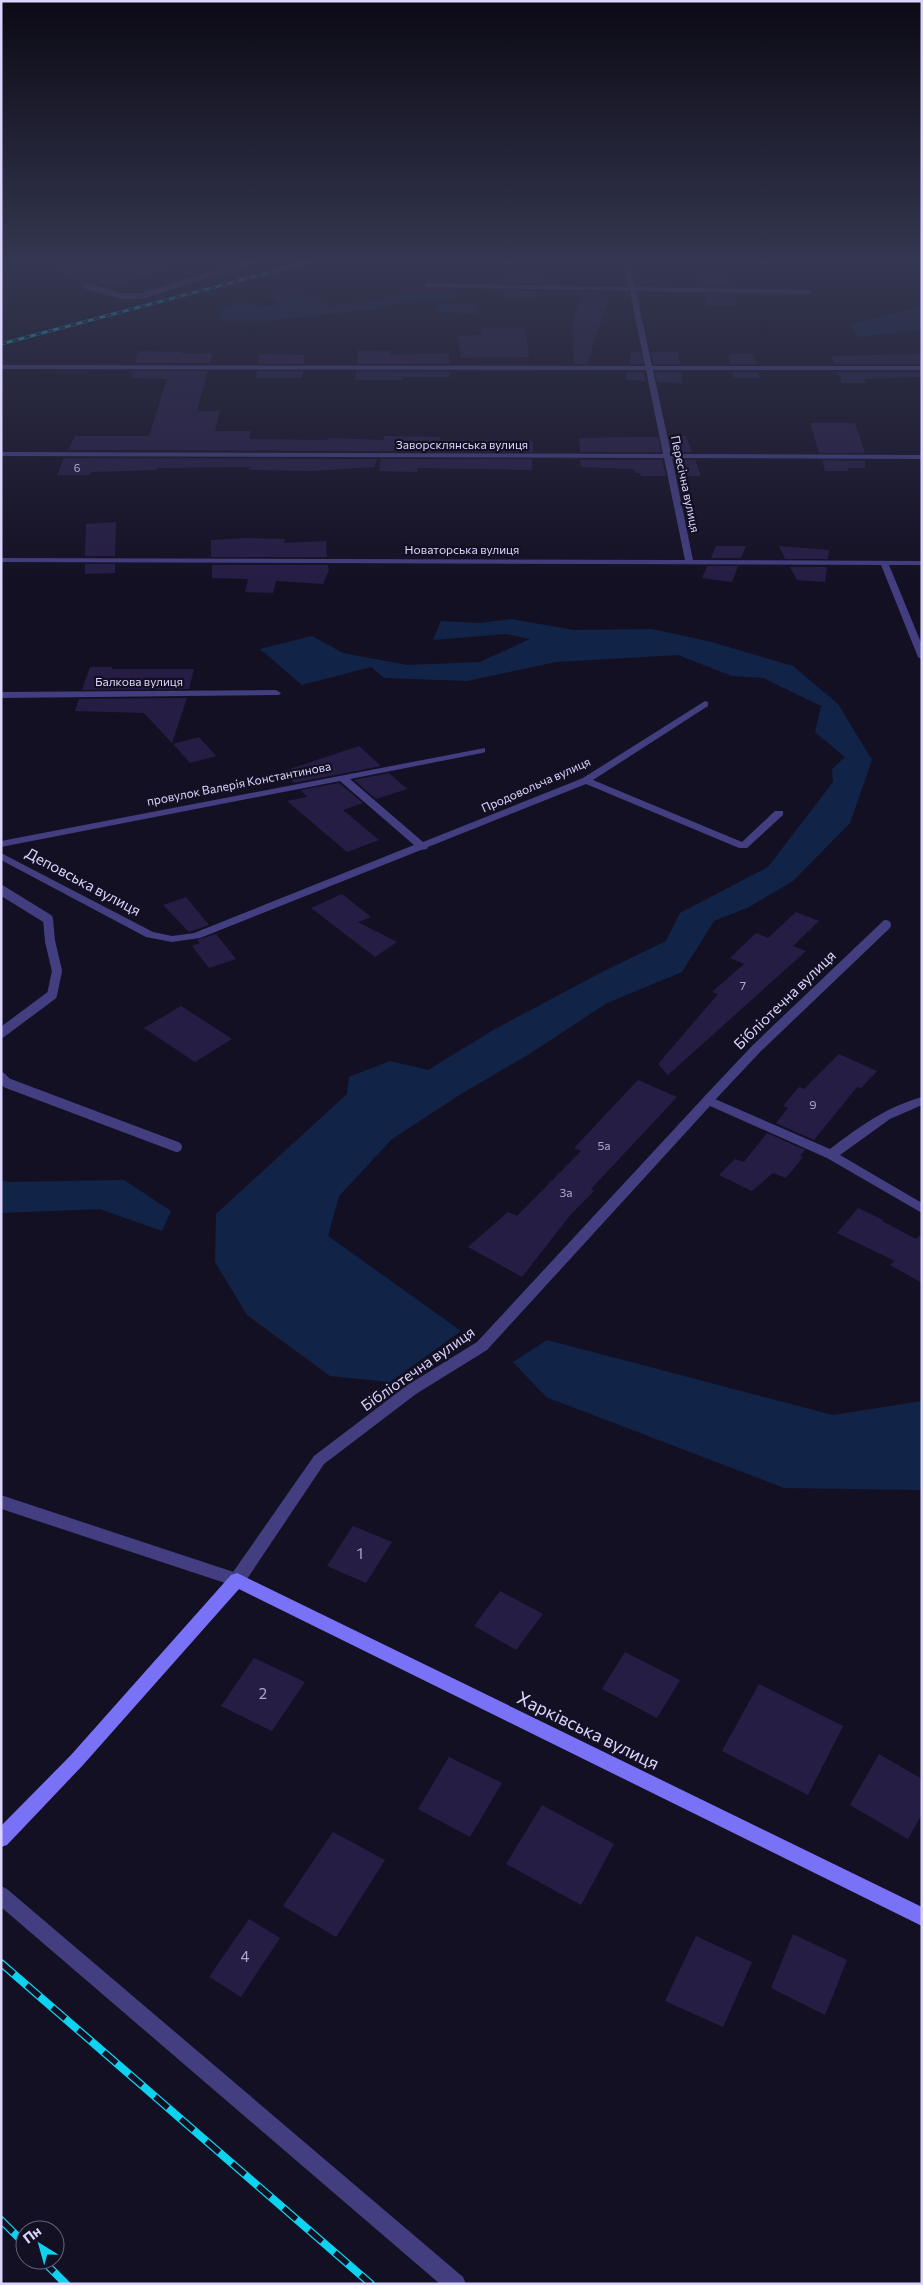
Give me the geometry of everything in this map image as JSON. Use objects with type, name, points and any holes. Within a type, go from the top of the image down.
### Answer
[{"type":"street","name":"Пересічна вулиця","points":[[649,370],[690,563]]},
{"type":"street","name":"Заворсклянська вулиця","points":[[1,454],[922,457]]},
{"type":"street","name":"Новаторська вулиця","points":[[1,560],[922,563]]},
{"type":"street","points":[[884,563],[922,658]]},
{"type":"street","name":"Балкова вулиця","points":[[1,695],[276,694]]},
{"type":"street","name":"Продовольча вулиця","points":[[150,935],[172,939],[196,936],[586,780],[705,704]]},
{"type":"street","name":"провулок Валерія Константинова","points":[[1,844],[482,750]]},
{"type":"street","points":[[342,777],[422,847]]},
{"type":"street","points":[[586,780],[742,846],[779,813]]},
{"type":"street","name":"Деповська вулиця","points":[[1,856],[150,935]]},
{"type":"street","points":[[708,1100],[831,1155],[922,1209]]},
{"type":"street","name":"Бібліотечна вулиця","points":[[237,1580],[319,1460],[411,1390],[482,1346],[708,1100]]},
{"type":"street","points":[[831,1155],[875,1123],[913,1103],[922,1102]]},
{"type":"street","points":[[1,1839],[77,1760],[237,1580]]},
{"type":"street","name":"Харківська вулиця","points":[[237,1580],[922,1917]]},
{"type":"street","points":[[1,1895],[456,2284]]},
{"type":"lane","points":[[1,890],[48,919],[50,941],[57,971],[52,995],[1,1033]]},
{"type":"lane","name":"Бібліотечна вулиця","points":[[708,1100],[757,1048],[886,925]]},
{"type":"lane","points":[[1,1077],[7,1083],[177,1147]]},
{"type":"lane","points":[[1,1502],[237,1580]]},
{"type":"water","points":[[511,619],[574,630],[651,629],[708,641],[793,666],[838,704],[872,760],[850,823],[793,881],[749,907],[714,921],[682,972],[607,1003],[531,1053],[461,1094],[392,1139],[339,1196],[328,1236],[461,1331],[390,1382],[330,1376],[247,1315],[215,1262],[216,1214],[347,1094],[349,1077],[390,1061],[428,1070],[495,1029],[602,972],[666,941],[680,913],[768,867],[833,782],[832,769],[845,757],[815,732],[821,706],[763,678],[732,676],[678,655],[556,662],[467,681],[384,678],[371,667],[302,685],[260,649],[312,636],[343,653],[407,665],[480,662],[530,639],[506,634],[433,640],[441,621],[479,623]]},
{"type":"water","points":[[1,1180],[8,1182],[124,1180],[171,1211],[162,1231],[100,1209],[1,1213]]},
{"type":"water","points":[[547,1340],[833,1415],[922,1401],[922,1490],[784,1488],[546,1397],[513,1362]]},
{"type":"building","points":[[133,371],[208,371],[197,411],[220,411],[215,431],[251,431],[249,439],[327,440],[328,438],[384,440],[384,436],[441,437],[440,440],[533,441],[533,452],[382,451],[383,446],[381,451],[68,450],[75,436],[149,436],[167,379],[131,378]]},
{"type":"building","points":[[257,371],[303,371],[302,378],[256,378]]},
{"type":"building","points":[[356,371],[449,372],[450,377],[403,377],[403,380],[355,380]]},
{"type":"building","points":[[627,372],[644,372],[646,381],[626,380]]},
{"type":"building","points":[[655,372],[681,372],[683,383],[657,382]]},
{"type":"building","points":[[732,372],[758,372],[760,378],[734,378]]},
{"type":"building","points":[[838,372],[922,372],[922,377],[865,379],[866,383],[842,383]]},
{"type":"building","points":[[810,423],[855,423],[865,453],[819,453]]},
{"type":"building","points":[[669,436],[686,436],[692,452],[673,452]]},
{"type":"building","points":[[658,437],[661,452],[580,452],[579,438]]},
{"type":"building","points":[[64,458],[377,459],[374,467],[312,471],[248,470],[249,467],[157,468],[157,470],[91,472],[90,475],[57,475]]},
{"type":"building","points":[[381,459],[532,459],[532,470],[418,468],[417,472],[379,471]]},
{"type":"building","points":[[580,460],[662,460],[666,476],[641,476],[640,473],[635,473],[634,469],[581,467]]},
{"type":"building","points":[[674,460],[695,460],[701,476],[678,476]]},
{"type":"building","points":[[822,460],[865,461],[865,468],[848,468],[849,471],[825,471]]},
{"type":"building","points":[[116,522],[115,556],[85,556],[86,524]]},
{"type":"building","points":[[244,538],[285,539],[284,543],[326,541],[327,557],[211,557],[211,540]]},
{"type":"building","points":[[716,546],[746,546],[741,558],[711,558]]},
{"type":"building","points":[[779,546],[829,550],[828,559],[785,559]]},
{"type":"building","points":[[85,564],[115,564],[115,573],[85,574]]},
{"type":"building","points":[[212,565],[328,565],[329,570],[323,584],[276,581],[273,593],[245,592],[248,579],[212,578]]},
{"type":"building","points":[[707,566],[738,566],[732,582],[702,578]]},
{"type":"building","points":[[790,567],[827,567],[825,582],[797,580]]},
{"type":"building","points":[[90,667],[112,667],[112,669],[194,669],[189,689],[82,690]]},
{"type":"building","points":[[187,698],[172,743],[144,713],[75,711],[79,699]]},
{"type":"building","points":[[199,737],[216,756],[190,763],[173,744]]},
{"type":"building","points":[[359,746],[381,766],[294,783],[284,771]]},
{"type":"building","points":[[389,773],[407,789],[376,799],[354,780]]},
{"type":"building","points":[[339,783],[363,803],[343,810],[379,840],[347,852],[287,801],[307,797],[301,790]]},
{"type":"building","points":[[342,894],[371,917],[358,922],[397,942],[375,957],[311,908]]},
{"type":"building","points":[[186,897],[209,925],[189,932],[163,905]]},
{"type":"building","points":[[796,912],[819,921],[793,946],[806,951],[668,1075],[658,1064],[718,994],[712,992],[744,964],[730,958],[756,933],[768,938]]},
{"type":"building","points":[[216,934],[236,959],[209,968],[192,946],[200,943],[197,940]]},
{"type":"building","points":[[181,1006],[232,1039],[195,1062],[144,1028]]},
{"type":"building","points":[[839,1054],[877,1071],[861,1088],[857,1087],[814,1140],[776,1123],[788,1108],[783,1106],[799,1087],[804,1089]]},
{"type":"building","points":[[638,1080],[677,1097],[591,1189],[594,1191],[571,1214],[522,1277],[468,1247],[508,1212],[517,1216],[581,1151],[574,1148]]},
{"type":"building","points":[[767,1133],[805,1150],[800,1156],[803,1157],[786,1178],[773,1173],[752,1191],[719,1175],[735,1159],[744,1162]]},
{"type":"building","points":[[858,1208],[916,1239],[922,1233],[922,1283],[890,1265],[895,1261],[837,1233]]},
{"type":"building","points":[[353,1526],[392,1542],[366,1583],[327,1566]]},
{"type":"building","points":[[500,1591],[543,1614],[516,1650],[474,1626]]},
{"type":"building","points":[[625,1652],[680,1680],[657,1718],[602,1689]]},
{"type":"building","points":[[254,1658],[305,1682],[272,1731],[221,1706]]},
{"type":"building","points":[[759,1684],[843,1726],[808,1795],[722,1751]]},
{"type":"building","points":[[879,1754],[922,1779],[922,1814],[908,1839],[850,1805]]},
{"type":"building","points":[[449,1757],[502,1783],[470,1837],[418,1809]]},
{"type":"building","points":[[542,1805],[614,1844],[581,1905],[506,1864]]},
{"type":"building","points":[[333,1832],[385,1860],[336,1937],[283,1906]]},
{"type":"building","points":[[249,1919],[280,1938],[241,1997],[209,1977]]},
{"type":"building","points":[[793,1934],[847,1960],[825,2015],[771,1988]]},
{"type":"building","points":[[696,1936],[752,1962],[723,2027],[665,2001]]},
{"type":"railway","points":[[1,1963],[371,2284]]},
{"type":"railway","points":[[1,2220],[15,2234]]},
{"type":"railway","points":[[52,2270],[66,2284]]}]
